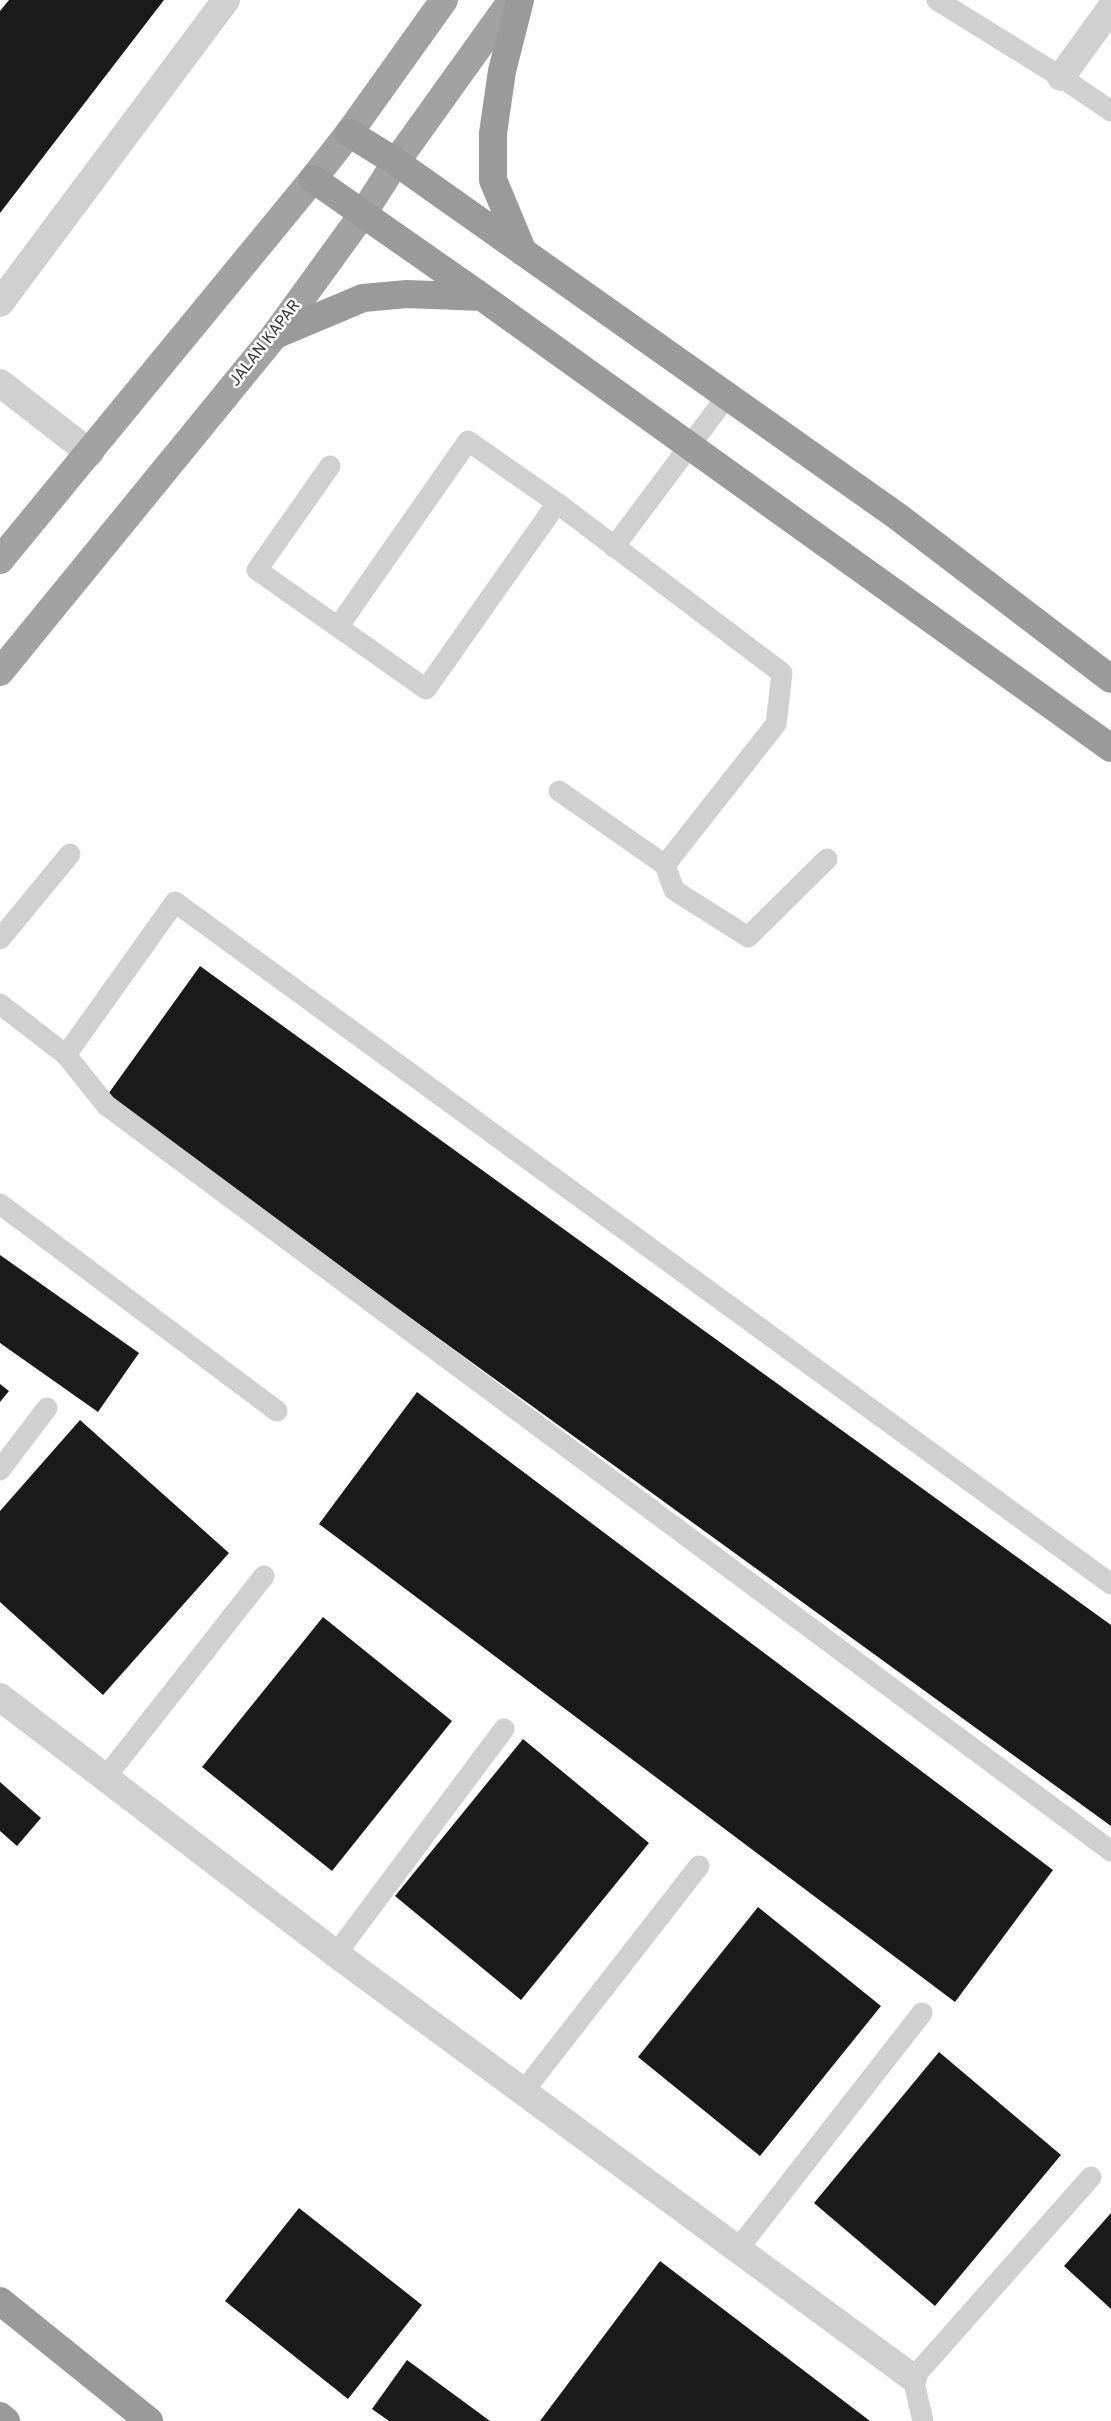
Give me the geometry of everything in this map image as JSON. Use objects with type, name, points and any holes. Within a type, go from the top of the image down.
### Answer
[{"type":"highway","points":[[0,560],[90,453],[313,179],[349,133],[444,0]]},
{"type":"highway","name":"JALAN KAPAR","points":[[0,672],[275,335],[362,215],[396,162],[512,0]]},
{"type":"highway","points":[[520,0],[502,71],[493,143],[493,180],[523,252]]},
{"type":"highway","points":[[349,133],[396,162],[921,534],[1111,679]]},
{"type":"highway","points":[[313,179],[482,297],[1111,748]]},
{"type":"highway","points":[[275,335],[363,298],[407,294],[482,297]]},
{"type":"highway","points":[[0,2301],[149,2420]]},
{"type":"highway","points":[[0,2416],[6,2421]]},
{"type":"street","points":[[0,303],[226,0]]},
{"type":"street","points":[[1061,77],[1111,8]]},
{"type":"street","points":[[0,383],[90,453]]},
{"type":"street","points":[[0,1697],[336,1954],[913,2378]]},
{"type":"lane","points":[[938,0],[1061,77],[1111,111]]},
{"type":"lane","points":[[614,547],[727,396]]},
{"type":"lane","points":[[338,627],[468,442],[556,503],[782,673],[776,724],[665,866]]},
{"type":"lane","points":[[330,466],[257,570],[426,690],[556,503]]},
{"type":"lane","points":[[559,791],[665,866],[674,890],[748,937],[827,859]]},
{"type":"lane","points":[[0,939],[70,854]]},
{"type":"lane","points":[[66,1055],[175,902],[1111,1584]]},
{"type":"lane","points":[[0,1004],[66,1055],[106,1105],[1111,1851]]},
{"type":"lane","points":[[0,1204],[277,1411]]},
{"type":"lane","points":[[0,1470],[47,1408]]},
{"type":"lane","points":[[106,1778],[264,1576]]},
{"type":"lane","points":[[336,1954],[504,1729]]},
{"type":"lane","points":[[523,2092],[699,1866]]},
{"type":"lane","points":[[738,2250],[922,2013]]},
{"type":"lane","points":[[923,2421],[913,2378],[1091,2176]]},
{"type":"building","points":[[9,0],[164,0],[0,213],[0,11]]},
{"type":"building","points":[[200,966],[1111,1625],[1111,1826],[106,1097]]},
{"type":"building","points":[[0,1255],[139,1353],[98,1412],[0,1343]]},
{"type":"building","points":[[0,1384],[9,1391],[0,1402]]},
{"type":"building","points":[[417,1392],[1053,1870],[955,2002],[319,1524]]},
{"type":"building","points":[[80,1420],[229,1553],[103,1695],[0,1602],[0,1511]]},
{"type":"building","points":[[323,1617],[452,1721],[332,1871],[202,1767]]},
{"type":"building","points":[[523,1739],[649,1843],[521,2000],[395,1896]]},
{"type":"building","points":[[0,1782],[41,1818],[17,1846],[0,1831]]},
{"type":"building","points":[[758,1907],[881,2006],[760,2156],[638,2057]]},
{"type":"building","points":[[939,2052],[1061,2155],[935,2306],[814,2203]]},
{"type":"building","points":[[299,2208],[422,2305],[348,2399],[225,2301]]},
{"type":"building","points":[[1111,2213],[1111,2309],[1064,2266]]},
{"type":"building","points":[[660,2261],[870,2421],[540,2421]]},
{"type":"building","points":[[407,2360],[490,2421],[389,2421],[372,2409]]}]
